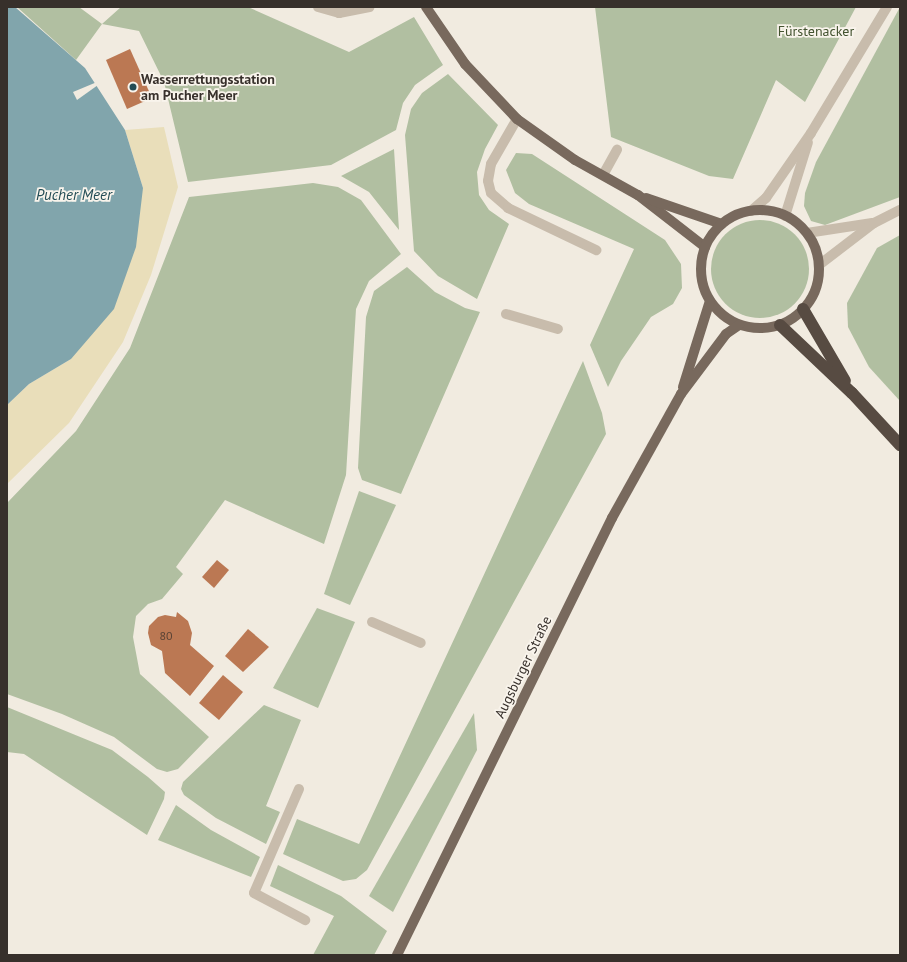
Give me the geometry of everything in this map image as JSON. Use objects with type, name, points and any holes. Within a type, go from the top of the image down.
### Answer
[{"type":"highway","points":[[804,309],[852,393]]},
{"type":"highway","points":[[780,325],[852,393],[900,445]]},
{"type":"main road","points":[[426,7],[465,64],[518,119],[576,160],[638,195],[705,247]]},
{"type":"main road","points":[[638,195],[722,224]]},
{"type":"main road","points":[[751,210],[771,211],[785,216],[807,233],[815,248],[819,265],[818,281],[813,296],[804,309],[780,325],[766,328],[739,325],[722,315],[710,301],[703,284],[701,265],[705,247],[722,224],[751,210]]},
{"type":"main road","name":"Augsburger Straße","points":[[681,394],[710,301]]},
{"type":"main road","name":"Augsburger Straße","points":[[397,955],[612,518],[681,394],[726,334],[739,325]]},
{"type":"street","points":[[318,7],[339,13],[369,7]]},
{"type":"street","points":[[751,210],[766,198],[811,133],[887,7]]},
{"type":"street","points":[[518,119],[491,164],[488,181],[490,193],[508,208],[596,250]]},
{"type":"street","points":[[785,216],[811,133]]},
{"type":"street","points":[[603,175],[617,150]]},
{"type":"street","points":[[819,265],[874,222],[900,210]]},
{"type":"street","points":[[807,233],[874,222]]},
{"type":"street","points":[[506,314],[558,329]]},
{"type":"street","points":[[372,622],[420,643]]},
{"type":"street","points":[[299,790],[254,893],[304,920]]},
{"type":"green space","points":[[17,7],[79,7],[102,24],[76,60]]},
{"type":"green space","points":[[121,7],[248,7],[349,52],[414,17],[443,65],[415,85],[403,103],[396,130],[331,165],[188,182],[164,82],[139,31],[102,24]]},
{"type":"green space","name":"Fürstenacker","points":[[595,7],[856,7],[805,102],[776,80],[733,179],[709,176],[611,137]]},
{"type":"green space","points":[[900,7],[900,197],[825,225],[811,221],[804,206],[805,193],[816,162]]},
{"type":"green space","points":[[448,74],[498,125],[485,149],[477,172],[479,195],[489,210],[509,224],[477,299],[438,276],[414,251],[405,135],[411,109],[422,93]]},
{"type":"green space","points":[[394,149],[399,230],[369,192],[341,176]]},
{"type":"green space","points":[[516,153],[532,154],[665,240],[681,264],[682,288],[673,304],[651,317],[621,361],[608,387],[590,345],[634,249],[529,204],[515,193],[506,170]]},
{"type":"green space","points":[[313,183],[338,187],[361,200],[401,254],[369,281],[356,309],[346,475],[324,544],[225,500],[176,567],[183,574],[162,599],[148,604],[136,616],[133,637],[140,674],[209,737],[178,769],[167,772],[157,769],[114,737],[62,714],[7,694],[7,503],[76,431],[130,348],[189,197]]},
{"type":"green space","points":[[760,220],[779,224],[794,235],[805,250],[809,269],[805,288],[794,303],[779,314],[760,318],[741,314],[726,303],[715,288],[711,269],[715,250],[726,235],[741,224]]},
{"type":"green space","points":[[900,235],[900,401],[869,367],[848,327],[847,303],[877,248]]},
{"type":"green space","points":[[407,267],[435,292],[465,308],[480,312],[401,494],[362,480],[358,468],[366,317],[374,291]]},
{"type":"green space","points":[[583,361],[602,413],[606,434],[367,870],[356,879],[343,881],[283,854],[297,819],[359,844]]},
{"type":"green space","points":[[359,491],[396,505],[350,605],[324,594]]},
{"type":"green space","points":[[317,608],[355,622],[318,708],[273,688]]},
{"type":"green space","points":[[264,705],[301,720],[266,806],[280,812],[266,844],[216,818],[184,795],[181,789],[183,782]]},
{"type":"green space","points":[[7,707],[112,750],[165,792],[164,799],[147,835],[24,754],[7,752]]},
{"type":"green space","points":[[474,713],[477,750],[393,912],[369,896]]},
{"type":"green space","points":[[176,805],[211,830],[260,857],[251,877],[158,840]]},
{"type":"green space","points":[[278,865],[341,896],[387,931],[374,955],[313,955],[334,916],[270,886]]},
{"type":"sand","points":[[164,127],[178,187],[151,275],[123,342],[69,423],[7,484],[7,405],[29,384],[71,359],[143,188],[125,130]]},
{"type":"water","name":"Pucher Meer","points":[[7,7],[15,7],[85,68],[125,130],[143,188],[136,247],[114,309],[71,359],[29,384],[7,405]]},
{"type":"pier","points":[[97,82],[98,85],[77,100],[73,92]]},
{"type":"building","name":"Wasserrettungsstation am Pucher Meer","points":[[130,49],[152,98],[127,109],[106,60]]},
{"type":"building","points":[[217,560],[229,570],[214,588],[202,577]]},
{"type":"building","points":[[177,612],[188,621],[192,633],[190,645],[214,666],[190,696],[165,673],[162,651],[151,645],[148,633],[149,626],[158,617],[165,615],[176,617]]},
{"type":"building","points":[[248,629],[269,647],[243,672],[225,656]]},
{"type":"building","points":[[223,675],[243,692],[219,720],[199,703]]},
{"type":"place","name":"Wasserrettungsstation am Pucher Meer","points":[[133,87]]}]
